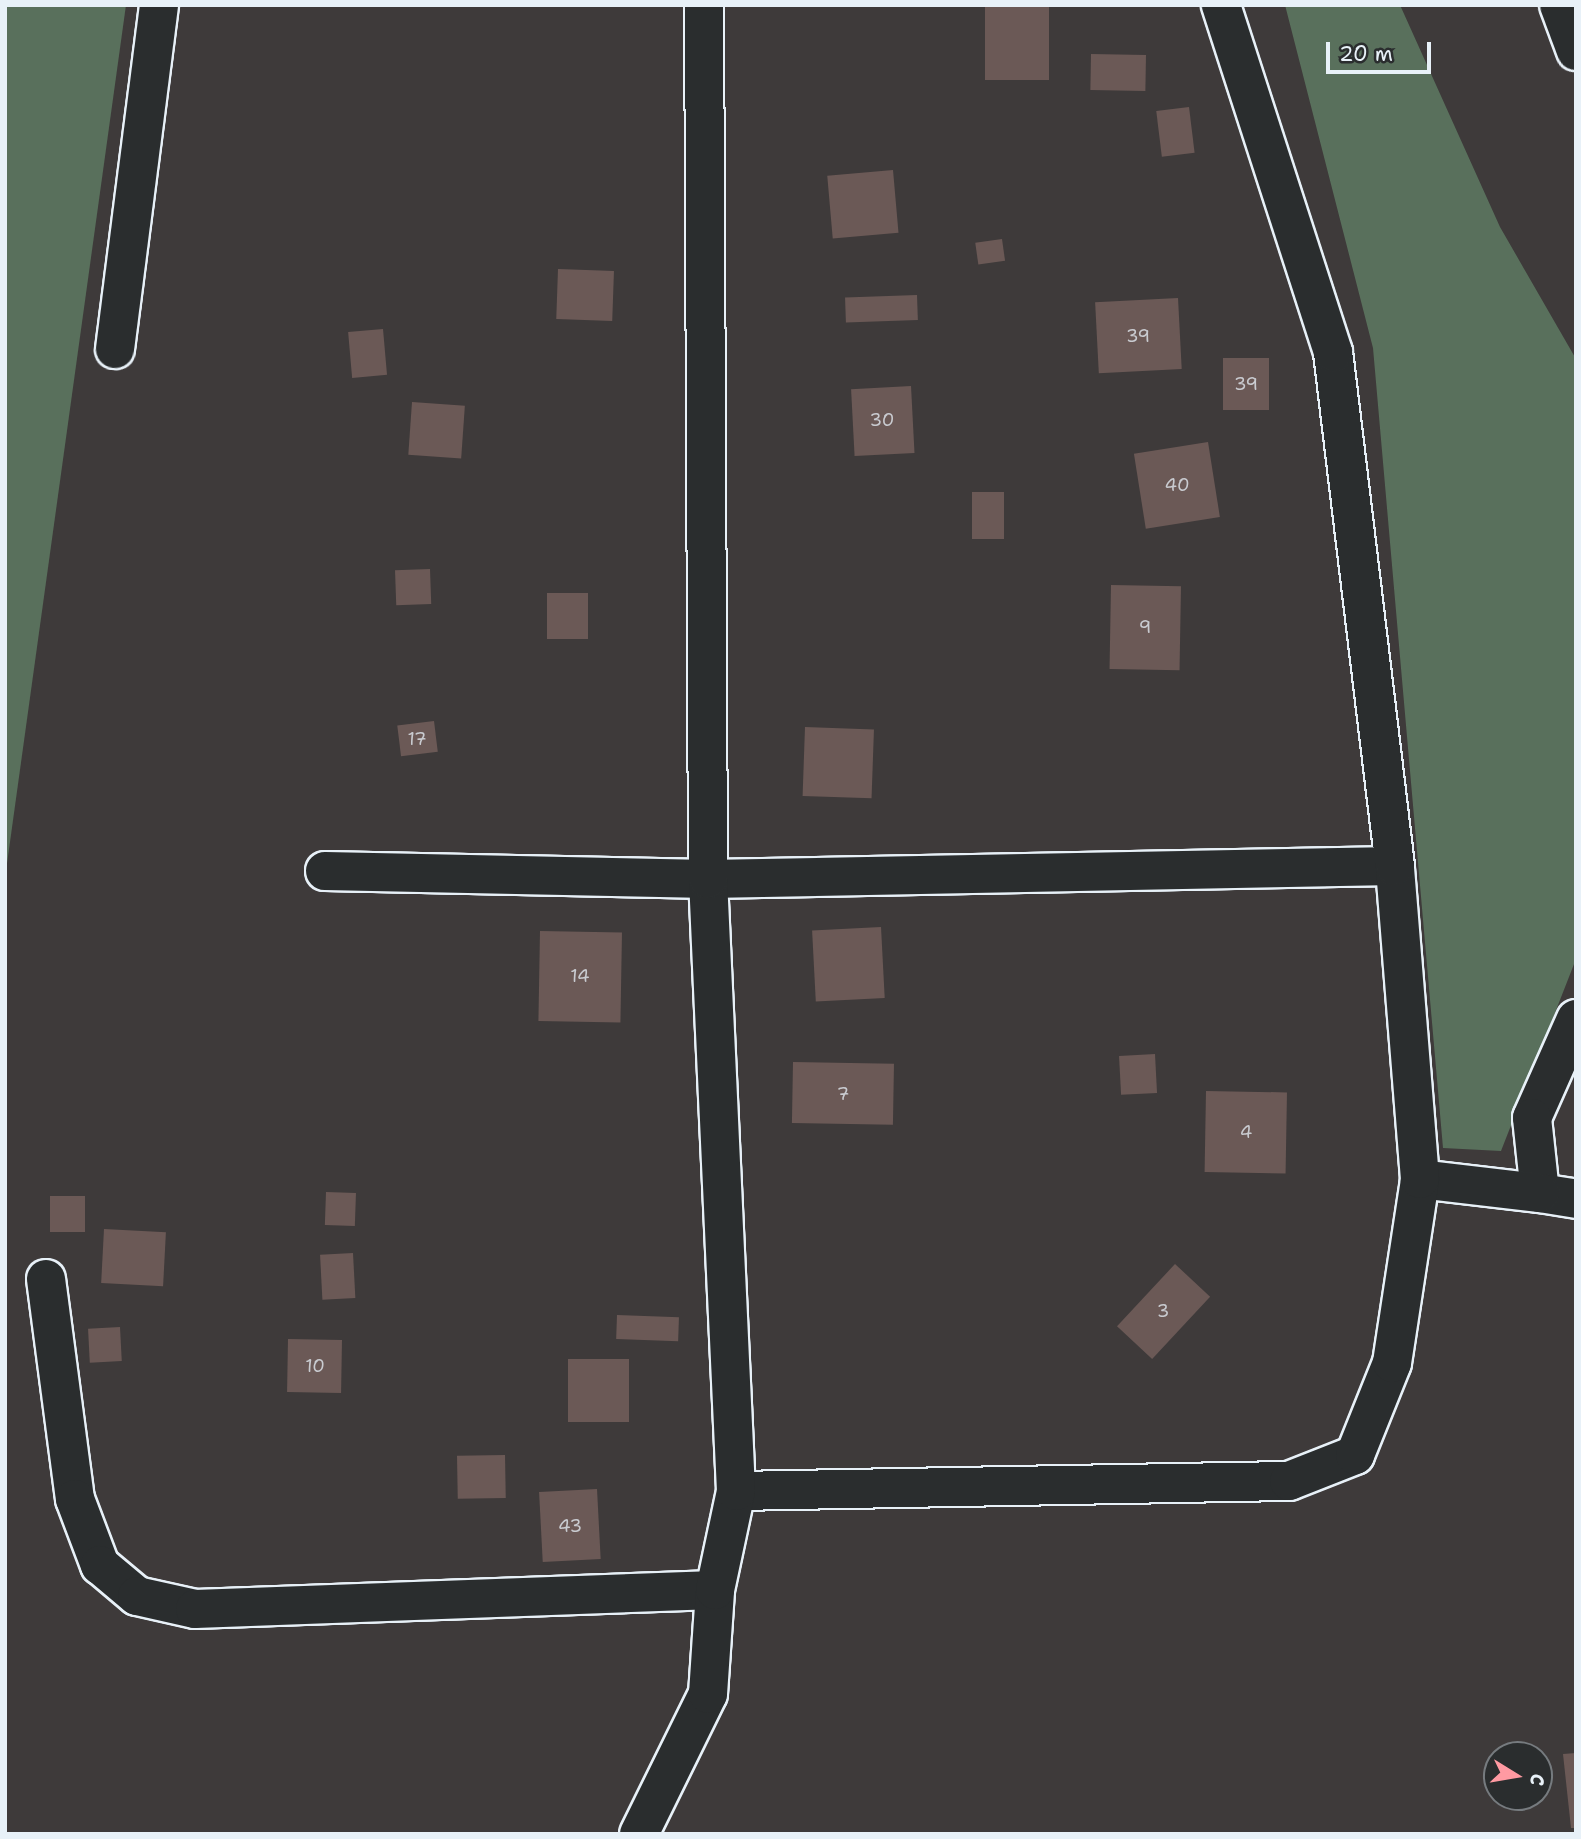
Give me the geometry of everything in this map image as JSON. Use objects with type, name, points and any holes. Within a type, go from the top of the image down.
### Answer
[{"type":"street","points":[[115,349],[159,5]]},
{"type":"street","points":[[639,1834],[708,1694],[715,1590],[736,1491],[708,878],[704,5]]},
{"type":"street","points":[[736,1491],[1289,1481],[1355,1455],[1392,1363],[1420,1180],[1395,866],[1333,352],[1221,5]]},
{"type":"street","points":[[1559,5],[1576,51]]},
{"type":"street","points":[[325,871],[708,878],[1395,866]]},
{"type":"street","points":[[1420,1180],[1558,1196],[1532,1118],[1576,1020]]},
{"type":"street","points":[[46,1279],[75,1499],[100,1565],[137,1596],[195,1609],[715,1590]]},
{"type":"green space","points":[[5,5],[126,5],[5,878]]},
{"type":"green space","points":[[1285,5],[1400,5],[1500,227],[1576,359],[1576,959],[1501,1151],[1443,1148],[1373,348]]},
{"type":"building","points":[[985,6],[1049,6],[1049,80],[985,80]]},
{"type":"building","points":[[1091,54],[1146,55],[1145,91],[1090,90]]},
{"type":"building","points":[[1189,107],[1195,153],[1162,157],[1156,111]]},
{"type":"building","points":[[893,170],[898,233],[833,239],[827,176]]},
{"type":"building","points":[[1002,239],[1005,261],[978,265],[975,243]]},
{"type":"building","points":[[558,269],[614,271],[612,321],[556,319]]},
{"type":"building","points":[[917,295],[918,320],[846,322],[845,298]]},
{"type":"building","points":[[1178,298],[1182,369],[1099,373],[1095,302]]},
{"type":"building","points":[[383,329],[387,375],[352,378],[348,332]]},
{"type":"building","points":[[1223,358],[1269,358],[1269,410],[1223,410]]},
{"type":"building","points":[[911,386],[915,453],[855,456],[851,389]]},
{"type":"building","points":[[412,402],[465,406],[461,459],[408,455]]},
{"type":"building","points":[[1208,442],[1220,517],[1146,529],[1134,454]]},
{"type":"building","points":[[972,492],[1004,492],[1004,539],[972,539]]},
{"type":"building","points":[[430,569],[431,604],[396,605],[395,570]]},
{"type":"building","points":[[1111,585],[1181,586],[1180,670],[1110,669]]},
{"type":"building","points":[[547,593],[588,593],[588,639],[547,639]]},
{"type":"building","points":[[434,721],[438,752],[401,756],[397,726]]},
{"type":"building","points":[[805,727],[874,729],[872,798],[803,796]]},
{"type":"building","points":[[881,927],[885,998],[816,1002],[812,931]]},
{"type":"building","points":[[540,931],[622,932],[620,1022],[538,1021]]},
{"type":"building","points":[[1155,1054],[1157,1093],[1121,1095],[1119,1056]]},
{"type":"building","points":[[793,1062],[894,1064],[893,1125],[792,1123]]},
{"type":"building","points":[[1206,1091],[1287,1092],[1286,1173],[1205,1172]]},
{"type":"building","points":[[326,1192],[356,1193],[355,1226],[325,1225]]},
{"type":"building","points":[[50,1196],[85,1196],[85,1232],[50,1232]]},
{"type":"building","points":[[104,1229],[166,1232],[163,1286],[101,1283]]},
{"type":"building","points":[[353,1253],[355,1298],[322,1300],[320,1255]]},
{"type":"building","points":[[1175,1264],[1210,1297],[1152,1359],[1117,1326]]},
{"type":"building","points":[[617,1315],[679,1317],[678,1341],[616,1339]]},
{"type":"building","points":[[120,1327],[122,1361],[90,1363],[88,1329]]},
{"type":"building","points":[[288,1339],[342,1340],[341,1393],[287,1392]]},
{"type":"building","points":[[568,1359],[629,1359],[629,1422],[568,1422]]},
{"type":"building","points":[[505,1455],[506,1498],[458,1499],[457,1456]]},
{"type":"building","points":[[597,1489],[601,1559],[543,1562],[539,1492]]},
{"type":"building","points":[[1576,1753],[1576,1828],[1571,1828],[1563,1754]]}]
